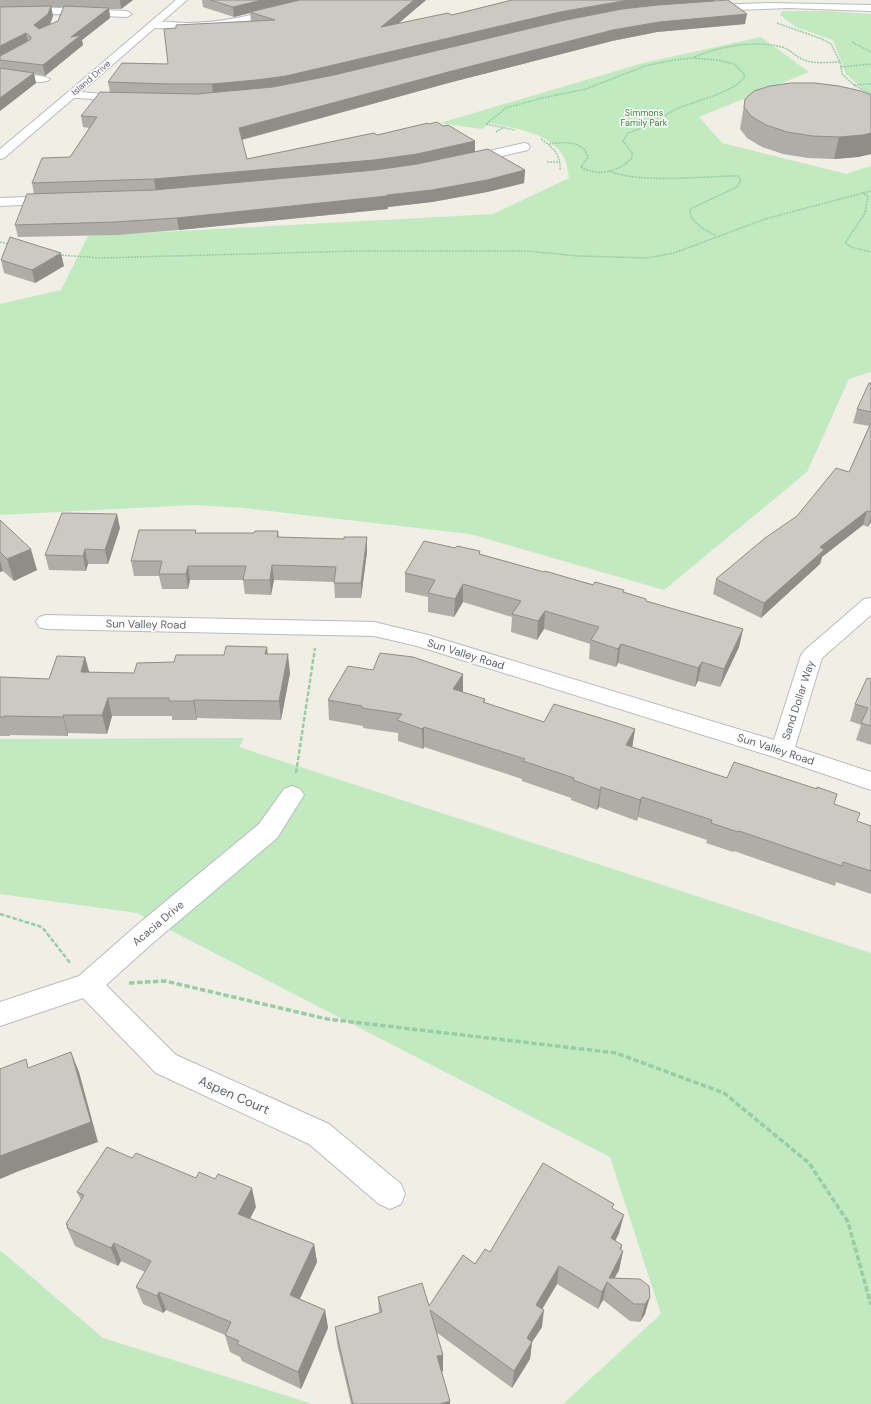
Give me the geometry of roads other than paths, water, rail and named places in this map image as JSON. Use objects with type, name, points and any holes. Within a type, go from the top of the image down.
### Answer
[{"type":"street","name":"Island Drive","points":[[0,155],[182,0]]},
{"type":"street","points":[[153,25],[188,26],[230,23],[324,0]]},
{"type":"street","points":[[694,9],[758,5],[871,8]]},
{"type":"street","points":[[0,12],[62,10],[127,14]]},
{"type":"street","points":[[57,22],[62,10]]},
{"type":"street","points":[[0,74],[13,77],[44,79]]},
{"type":"street","points":[[71,95],[135,100]]},
{"type":"street","points":[[455,162],[524,147]]},
{"type":"street","points":[[0,202],[71,199]]},
{"type":"street","name":"Sand Dollar Way","points":[[782,751],[812,655],[871,604]]},
{"type":"street","name":"Sun Valley Road","points":[[46,622],[374,629],[421,640],[782,751],[871,781]]},
{"type":"street","name":"Acacia Drive","points":[[0,1014],[88,985],[146,933],[268,831],[292,796]]},
{"type":"street","name":"Aspen Court","points":[[88,985],[166,1064],[319,1134],[390,1194]]},
{"type":"park label","name":"Simmons Family Park","points":[[644,118]]}]
